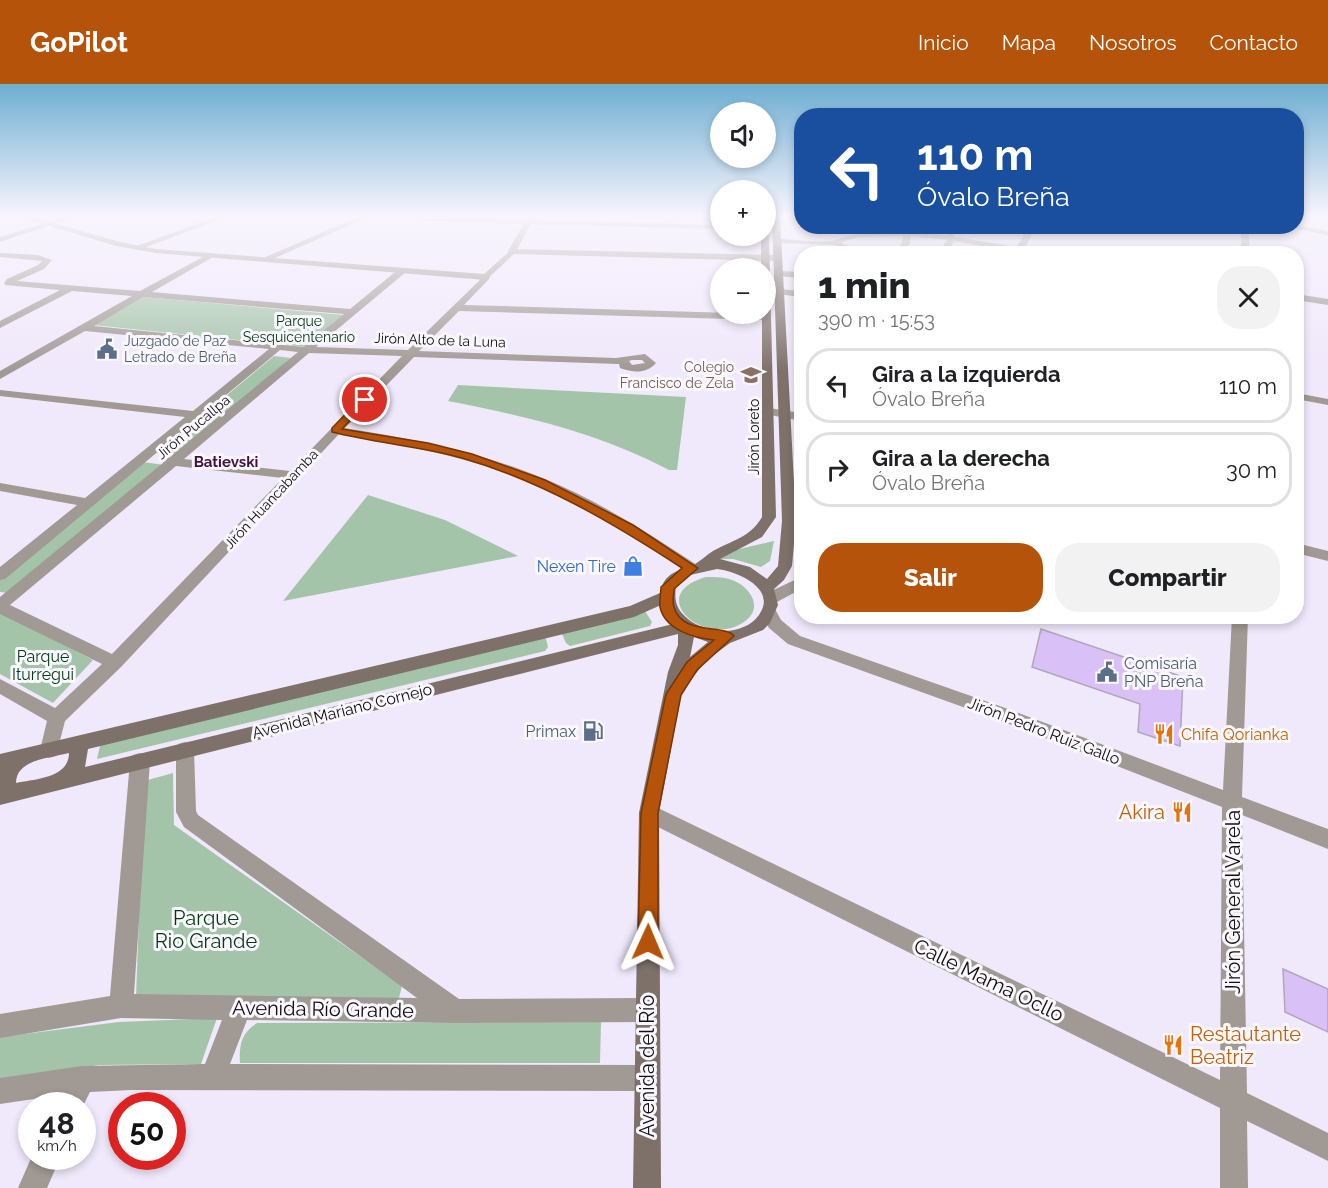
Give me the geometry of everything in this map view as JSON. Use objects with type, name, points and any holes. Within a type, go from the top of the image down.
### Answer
[{"type":"main road","name":"Jirón Loreto","points":[[769,600],[785,566],[787,552],[786,413],[779,268]]},
{"type":"main road","name":"Jirón Loreto","points":[[697,567],[712,555],[756,536],[764,527],[768,517],[769,412],[766,324]]},
{"type":"main road","points":[[733,566],[758,578],[769,600],[753,629],[727,636],[698,633],[673,618],[667,607],[668,587],[674,580],[697,567],[733,566]]},
{"type":"main road","name":"Avenida Mariano Cornejo","points":[[0,762],[634,610],[666,596]]},
{"type":"main road","name":"Avenida Mariano Cornejo","points":[[5,795],[685,627]]},
{"type":"main road","name":"Avenida del Río","points":[[647,1188],[649,813],[677,672],[686,645],[685,627]]},
{"type":"main road","points":[[552,630],[561,657]]},
{"type":"main road","name":"Avenida del Río","points":[[674,694],[692,666],[727,636]]},
{"type":"main road","points":[[64,780],[75,769],[80,759],[79,750],[72,745]]},
{"type":"main road","points":[[5,795],[5,777],[21,757]]},
{"type":"street","points":[[4,284],[40,268]]},
{"type":"street","points":[[0,376],[188,268]]},
{"type":"street","points":[[374,268],[486,277]]},
{"type":"street","name":"Jirón Huancabamba","points":[[57,718],[115,663],[335,430],[458,308],[495,268]]},
{"type":"street","name":"Jirón Pucallpa","points":[[0,606],[403,270]]},
{"type":"street","points":[[779,274],[794,274]]},
{"type":"street","points":[[4,284],[353,312]]},
{"type":"street","points":[[0,325],[71,288]]},
{"type":"street","points":[[780,292],[794,291]]},
{"type":"street","points":[[1304,298],[1328,302]]},
{"type":"street","points":[[458,308],[710,315]]},
{"type":"street","name":"Jirón Alto de la Luna","points":[[83,328],[308,350],[622,362]]},
{"type":"street","name":"Jirón Pucallpa","points":[[0,575],[277,348]]},
{"type":"street","points":[[0,393],[196,415]]},
{"type":"street","points":[[1304,398],[1328,402]]},
{"type":"street","points":[[769,412],[794,415]]},
{"type":"street","points":[[335,430],[424,446],[468,457],[541,482],[609,517],[697,567]]},
{"type":"street","points":[[144,458],[294,475]]},
{"type":"street","points":[[0,488],[90,502]]},
{"type":"street","points":[[1304,550],[1328,556]]},
{"type":"street","points":[[769,600],[794,586]]},
{"type":"street","name":"Jirón Pedro Ruiz Gallo","points":[[769,600],[775,624],[794,640],[1005,715],[1328,839]]},
{"type":"street","points":[[0,606],[115,663]]},
{"type":"street","name":"Jirón General Varela","points":[[1234,1188],[1232,803],[1240,624]]},
{"type":"street","points":[[0,686],[57,718],[49,750]]},
{"type":"street","points":[[185,750],[186,812],[191,821],[455,1011]]},
{"type":"street","points":[[121,1006],[140,761]]},
{"type":"street","name":"Calle Mama Ocllo","points":[[649,813],[1328,1147]]},
{"type":"street","name":"Avenida Río Grande","points":[[0,1026],[121,1006],[455,1011],[647,1010]]},
{"type":"street","points":[[213,1076],[239,1008]]},
{"type":"street","points":[[0,1091],[82,1079],[213,1076],[647,1078]]},
{"type":"street","points":[[76,1092],[82,1079]]},
{"type":"street","points":[[32,1188],[40,1170]]},
{"type":"green space","name":"Parque Sesquicentenario","points":[[143,297],[345,315],[306,347],[93,325]]},
{"type":"green space","points":[[274,356],[291,358],[177,455],[157,453]]},
{"type":"green space","points":[[458,385],[686,397],[677,470],[669,470],[616,446],[561,427],[448,401]]},
{"type":"green space","points":[[143,462],[164,465],[8,593],[0,592],[0,577]]},
{"type":"green space","points":[[368,495],[445,520],[518,556],[283,601]]},
{"type":"green space","points":[[774,541],[770,561],[761,567],[733,559],[720,559],[722,553]]},
{"type":"green space","points":[[706,577],[729,579],[748,591],[754,603],[754,610],[744,622],[729,629],[713,629],[698,624],[687,616],[680,606],[680,595],[688,585]]},
{"type":"green space","points":[[645,611],[652,622],[650,626],[570,646],[561,632]]},
{"type":"green space","name":"Parque Iturregui","points":[[0,612],[93,660],[53,703],[0,674]]},
{"type":"green space","points":[[545,635],[548,647],[545,651],[97,759],[102,737]]},
{"type":"green space","name":"Parque Rio Grande","points":[[173,773],[174,825],[402,986],[399,998],[136,997],[144,781]]},
{"type":"green space","points":[[217,1018],[201,1064],[99,1065],[0,1080],[0,1037],[119,1022]]},
{"type":"green space","points":[[601,1022],[600,1063],[240,1063],[244,1035],[257,1023]]},
{"type":"building","name":"Comisaría PNP Breña","points":[[1041,629],[1183,677],[1180,746],[1138,732],[1140,704],[1032,667]]},
{"type":"building","points":[[1283,969],[1328,989],[1328,1032],[1285,1012]]},
{"type":"place","name":"Juzgado de Paz Letrado de Breña","points":[[107,349]]},
{"type":"place","name":"Colegio Francisco de Zela","points":[[751,375]]},
{"type":"place","name":"Nexen Tire","points":[[633,566]]},
{"type":"place","name":"Comisaría PNP Breña","points":[[1107,672]]},
{"type":"place","name":"Primax","points":[[593,731]]},
{"type":"place","name":"Chifa Qorianka","points":[[1164,734]]},
{"type":"place","name":"Akira","points":[[1182,812]]},
{"type":"place","name":"Restautante Beatriz","points":[[1173,1045]]},
{"type":"district","name":"Batievski","points":[[226,462]]},
{"type":"route","points":[[365,400],[335,430],[424,446],[510,470],[570,495],[692,568],[682,573],[668,587],[667,607],[673,618],[686,628],[712,636],[727,636],[701,656],[683,677],[674,694],[649,813],[648,942]]}]
